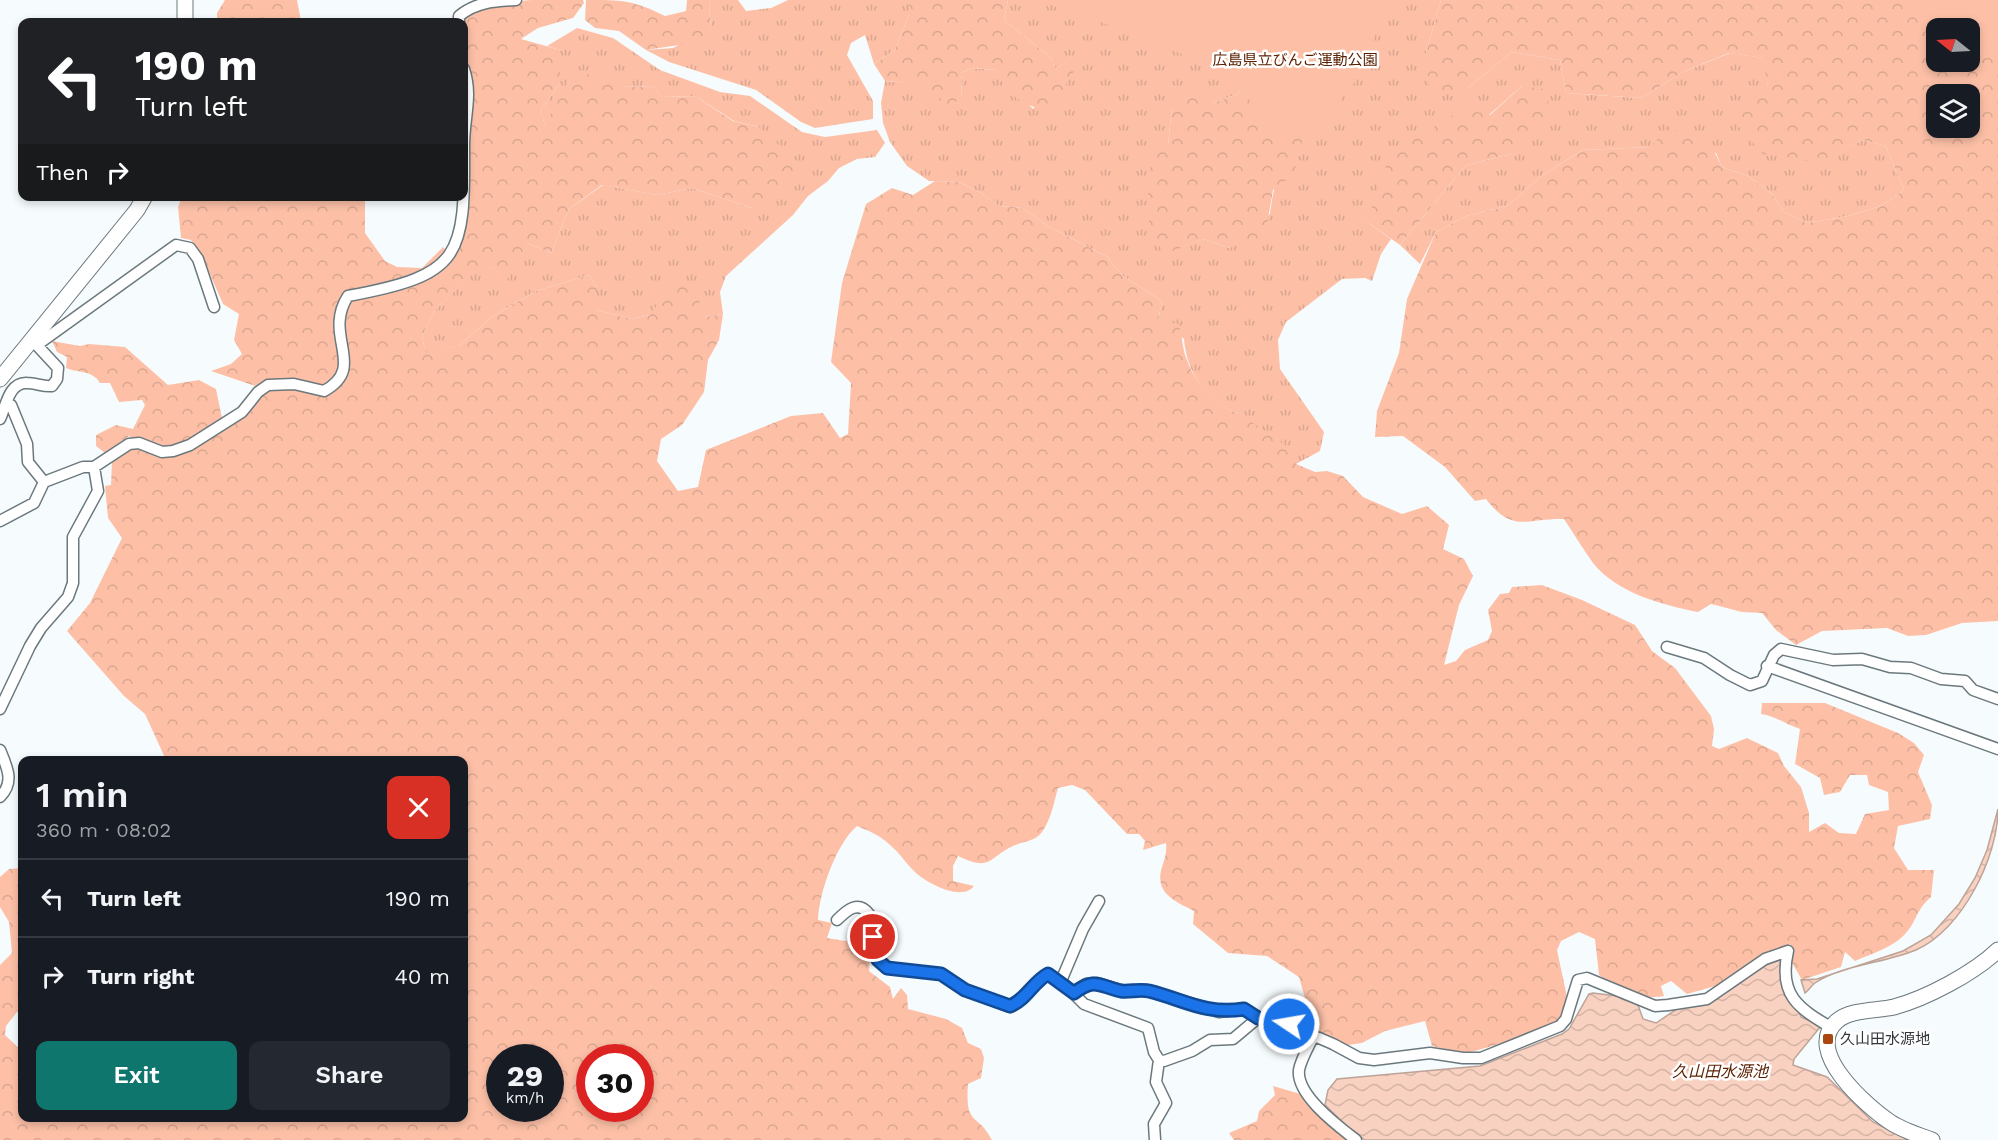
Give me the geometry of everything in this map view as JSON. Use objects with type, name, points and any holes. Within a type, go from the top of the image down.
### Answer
[{"type":"street","points":[[185,0],[185,18]]},
{"type":"street","points":[[459,18],[469,8],[486,2],[516,0]]},
{"type":"street","points":[[468,88],[470,98],[468,104]]},
{"type":"street","points":[[0,380],[35,343],[142,201]]},
{"type":"street","points":[[0,521],[34,503],[44,482],[83,466],[94,467],[129,444],[139,443],[162,452],[173,452],[190,444],[242,412],[268,385],[294,384],[324,391],[343,376],[345,366],[337,321],[348,296],[412,282],[435,271],[451,255],[465,211],[465,201]]},
{"type":"street","points":[[35,343],[177,245],[190,248],[198,259],[214,307]]},
{"type":"street","points":[[0,419],[9,394],[17,385],[26,382],[52,386],[57,379],[58,368],[35,343]]},
{"type":"street","points":[[7,404],[11,405],[27,444],[28,462],[44,482]]},
{"type":"street","points":[[0,709],[30,646],[68,597],[73,583],[74,537],[98,492],[94,467]]},
{"type":"street","points":[[1667,647],[1704,658],[1750,685],[1762,681],[1767,666],[1774,655],[1781,650],[1833,660],[1862,659],[1890,667],[1911,668],[1941,680],[1965,681],[1973,690],[1998,699]]},
{"type":"street","points":[[1767,666],[1998,749]]},
{"type":"street","points":[[0,750],[10,773],[9,783],[0,797]]},
{"type":"street","points":[[1061,981],[1083,928],[1099,901]]},
{"type":"street","points":[[837,920],[848,909],[858,906],[864,908],[869,914],[878,960],[887,968],[941,974],[965,990],[1010,1006],[1018,1003],[1041,978],[1048,974],[1061,981],[1084,1004],[1148,1028],[1154,1052],[1159,1060],[1156,1083],[1166,1103],[1154,1124],[1155,1140]]},
{"type":"street","points":[[1932,1140],[1891,1123],[1846,1085],[1837,1073],[1827,1043],[1829,1026],[1847,1016],[1894,1007],[1920,998],[1986,962],[1998,950]]},
{"type":"street","points":[[1074,993],[1086,984],[1097,983],[1123,991],[1146,990],[1219,1012],[1244,1009],[1258,1018],[1289,1024],[1359,1058],[1374,1060],[1430,1053],[1481,1058],[1560,1026],[1566,1019],[1578,980],[1587,978],[1655,1006],[1668,1005],[1707,999],[1765,959],[1788,951],[1785,980],[1792,998],[1804,1012],[1829,1026]]},
{"type":"street","points":[[1159,1060],[1164,1061],[1192,1051],[1210,1040],[1233,1039],[1258,1018]]},
{"type":"street","points":[[1314,1035],[1299,1068],[1300,1080],[1305,1091],[1324,1114],[1356,1140]]},
{"type":"green space","points":[[225,0],[297,0],[300,18],[217,18],[217,13]]},
{"type":"green space","points":[[531,0],[583,0],[584,3],[573,18],[538,28],[521,39],[560,50],[560,83],[541,110],[545,126],[573,71],[618,81],[623,86],[654,87],[662,97],[695,96],[733,121],[759,127],[778,144],[794,167],[792,187],[752,208],[692,188],[657,195],[602,185],[569,209],[551,253],[527,243],[504,285],[493,269],[478,268],[435,310],[422,336],[426,354],[460,345],[493,316],[536,291],[589,275],[597,287],[597,310],[632,319],[650,315],[675,280],[693,284],[705,317],[723,314],[719,340],[708,360],[704,392],[682,425],[661,439],[657,461],[678,491],[698,487],[706,450],[791,416],[823,413],[840,438],[848,434],[851,383],[831,362],[842,283],[866,204],[892,188],[913,195],[935,181],[958,182],[980,192],[999,206],[1023,208],[1049,227],[1106,256],[1123,276],[1162,301],[1158,321],[1178,324],[1185,356],[1201,385],[1221,405],[1238,413],[1297,453],[1296,464],[1315,472],[1327,471],[1343,476],[1363,497],[1402,514],[1427,506],[1449,525],[1443,549],[1464,559],[1473,576],[1459,605],[1444,665],[1456,661],[1465,650],[1488,640],[1492,631],[1488,610],[1500,594],[1509,593],[1512,587],[1542,585],[1582,600],[1635,625],[1652,651],[1675,668],[1711,716],[1714,729],[1712,746],[1719,749],[1747,738],[1778,753],[1784,766],[1801,787],[1809,813],[1809,832],[1825,823],[1839,833],[1856,834],[1865,814],[1889,810],[1888,792],[1869,785],[1867,775],[1850,775],[1840,792],[1824,795],[1820,778],[1795,764],[1800,729],[1761,714],[1762,703],[1825,703],[1898,733],[1914,743],[1924,755],[1918,772],[1932,805],[1930,819],[1898,826],[1894,848],[1908,870],[1934,870],[1931,897],[1922,907],[1910,929],[1901,938],[1882,950],[1855,961],[1845,952],[1841,967],[1802,980],[1791,961],[1790,944],[1719,985],[1687,994],[1671,981],[1661,986],[1664,996],[1656,997],[1639,995],[1614,984],[1599,975],[1595,939],[1579,932],[1561,941],[1557,950],[1567,997],[1565,1018],[1510,1041],[1464,1054],[1432,1046],[1425,1021],[1385,1031],[1362,1043],[1348,1045],[1291,1022],[1307,1005],[1299,977],[1267,956],[1228,953],[1193,924],[1194,911],[1173,900],[1163,890],[1160,876],[1166,843],[1143,850],[1145,841],[1139,834],[1127,834],[1085,790],[1072,785],[1058,788],[1048,822],[1036,838],[1013,846],[989,862],[977,863],[958,856],[953,866],[953,881],[974,886],[961,892],[953,892],[928,882],[886,842],[857,826],[842,844],[830,870],[819,909],[818,920],[832,923],[827,938],[845,941],[865,936],[870,957],[869,971],[890,987],[893,999],[901,988],[907,995],[908,1009],[946,1019],[962,1028],[968,1043],[981,1049],[984,1058],[981,1078],[968,1084],[968,1107],[973,1118],[987,1131],[992,1140],[0,1140],[0,965],[12,953],[9,922],[0,907],[0,877],[9,869],[18,868],[18,1012],[6,1026],[5,1035],[18,1047],[18,1122],[468,1122],[468,756],[164,756],[145,714],[124,696],[67,631],[90,603],[122,538],[108,518],[105,486],[111,485],[112,461],[129,446],[173,453],[269,387],[294,386],[324,394],[344,377],[339,321],[349,298],[437,273],[462,231],[464,201],[468,201],[471,86],[468,77],[468,18],[461,18],[487,4]]},
{"type":"green space","points":[[586,0],[627,2],[665,16],[686,11],[687,0],[711,0],[709,6],[711,27],[699,42],[646,50],[619,31],[595,28],[585,20]]},
{"type":"green space","points":[[711,0],[738,0],[746,11],[771,8],[788,0],[909,0],[909,15],[895,50],[874,64],[865,35],[851,43],[847,55],[873,101],[873,119],[815,128],[801,122],[756,90],[669,62],[646,50],[673,48],[711,27],[709,6]]},
{"type":"green space","points":[[909,0],[1008,0],[1004,20],[1050,57],[1056,69],[1074,56],[1073,74],[1050,109],[1032,106],[1017,98],[1005,86],[996,70],[971,68],[961,73],[962,98],[949,106],[934,94],[920,87],[885,81],[874,64],[895,50],[909,15]]},
{"type":"green space","points":[[1008,0],[1215,0],[1252,68],[1238,94],[1213,103],[1172,107],[1168,145],[1165,253],[1204,239],[1229,248],[1270,214],[1275,187],[1294,132],[1364,0],[1441,0],[1425,56],[1468,88],[1512,52],[1560,60],[1566,93],[1641,98],[1685,71],[1730,53],[1764,58],[1768,88],[1820,161],[1863,140],[1886,146],[1904,190],[1881,206],[1848,216],[1807,223],[1784,212],[1770,192],[1748,176],[1722,167],[1716,153],[1650,147],[1583,150],[1543,175],[1507,206],[1466,216],[1436,232],[1420,264],[1400,245],[1466,165],[1511,154],[1522,86],[1367,222],[1391,239],[1381,254],[1372,281],[1365,278],[1342,279],[1286,322],[1278,340],[1280,369],[1324,432],[1320,451],[1296,464],[1238,413],[1227,409],[1208,394],[1200,385],[1189,363],[1184,339],[1158,321],[1162,301],[1123,276],[1106,256],[1049,227],[1023,208],[999,206],[980,192],[958,182],[929,181],[907,166],[890,142],[883,123],[881,103],[885,81],[911,83],[962,98],[961,73],[971,68],[996,70],[1033,109],[1073,57],[1056,69],[1050,57],[1004,20]]},
{"type":"green space","name":"広島県立びんご運動公園","points":[[1038,0],[1395,0],[1365,54],[1354,83],[1313,135],[1281,142],[1263,132],[1255,106],[1237,87],[1213,70],[1154,42]]},
{"type":"green space","points":[[1441,0],[1930,0],[1959,18],[1926,18],[1926,72],[1980,72],[1980,31],[1998,42],[1998,621],[1962,623],[1926,635],[1908,636],[1887,628],[1822,631],[1796,645],[1776,630],[1762,613],[1742,612],[1711,604],[1698,612],[1670,606],[1627,590],[1614,582],[1593,563],[1564,519],[1521,522],[1504,517],[1486,499],[1475,501],[1445,467],[1403,436],[1375,437],[1377,411],[1399,353],[1407,299],[1436,232],[1466,216],[1507,206],[1543,175],[1583,150],[1650,147],[1668,128],[1687,132],[1707,143],[1722,167],[1748,176],[1770,192],[1784,212],[1807,223],[1848,216],[1881,206],[1904,190],[1886,146],[1863,140],[1820,162],[1763,154],[1735,122],[1768,88],[1763,58],[1729,53],[1685,71],[1641,98],[1566,93],[1560,60],[1512,52],[1468,88],[1430,92],[1425,56]]},
{"type":"green space","points":[[1908,0],[1998,0],[1998,61],[1980,53],[1980,18],[1929,18]]},
{"type":"green space","points":[[577,28],[613,38],[660,70],[720,92],[750,96],[802,132],[825,137],[877,130],[885,143],[875,157],[857,159],[839,168],[828,181],[808,196],[793,215],[726,276],[720,292],[723,314],[705,317],[650,315],[632,319],[597,310],[597,287],[589,275],[536,291],[493,316],[460,345],[426,355],[422,336],[435,310],[478,267],[493,269],[527,243],[551,253],[569,209],[603,185],[657,195],[692,188],[752,208],[759,127],[734,121],[695,96],[662,97],[654,87],[623,86],[545,127],[541,110],[560,83],[560,50],[547,46]]},
{"type":"green space","points":[[1252,68],[1300,120],[1302,142],[1294,174],[1273,190],[1265,236],[1229,248],[1204,239],[1165,254],[1151,235],[1147,207],[1151,157],[1168,145],[1172,107],[1193,93],[1213,103],[1238,94]]},
{"type":"green space","points":[[1522,86],[1550,90],[1545,127],[1511,154],[1466,165],[1400,245],[1367,222],[1390,154],[1463,109],[1490,115]]},
{"type":"green space","points":[[180,201],[365,201],[365,233],[385,261],[397,267],[422,268],[443,247],[449,255],[435,270],[347,295],[339,307],[344,366],[333,385],[258,387],[211,371],[231,364],[242,354],[234,340],[239,314],[223,304],[203,258],[191,240],[181,238],[178,207]]},
{"type":"green space","points":[[52,341],[80,346],[89,344],[125,347],[168,385],[199,380],[216,389],[223,423],[173,450],[139,442],[129,436],[105,453],[96,446],[96,435],[116,425],[133,429],[145,405],[142,400],[119,402],[110,383],[100,383],[89,374],[66,368],[67,357],[57,352]]},
{"type":"green space","points":[[1273,1086],[1304,1095],[1350,1140],[1234,1140],[1229,1133],[1257,1121],[1259,1111],[1275,1095]]},
{"type":"water","points":[[1998,809],[1992,848],[1984,869],[1962,909],[1948,926],[1933,940],[1916,950],[1848,969],[1903,951],[1931,935],[1959,904],[1975,878],[1987,850]]},
{"type":"water","name":"久山田水源池","points":[[1782,959],[1801,1017],[1821,1026],[1794,1059],[1793,1065],[1827,1077],[1873,1122],[1909,1140],[1365,1140],[1325,1105],[1328,1090],[1337,1079],[1480,1066],[1562,1034],[1569,1029],[1589,994],[1617,996],[1637,1002],[1643,1019],[1656,1023],[1680,1007],[1712,1002],[1766,965]]},
{"type":"water","points":[[1836,973],[1815,983],[1805,993],[1801,980],[1817,979]]},
{"type":"place","name":"久山田水源地","points":[[1828,1039]]},
{"type":"route","points":[[873,937],[878,960],[887,968],[941,974],[965,990],[1010,1006],[1018,1003],[1041,978],[1048,974],[1061,981],[1074,993],[1086,984],[1097,983],[1123,991],[1146,990],[1219,1012],[1244,1009],[1254,1013],[1258,1018],[1289,1024]]}]
